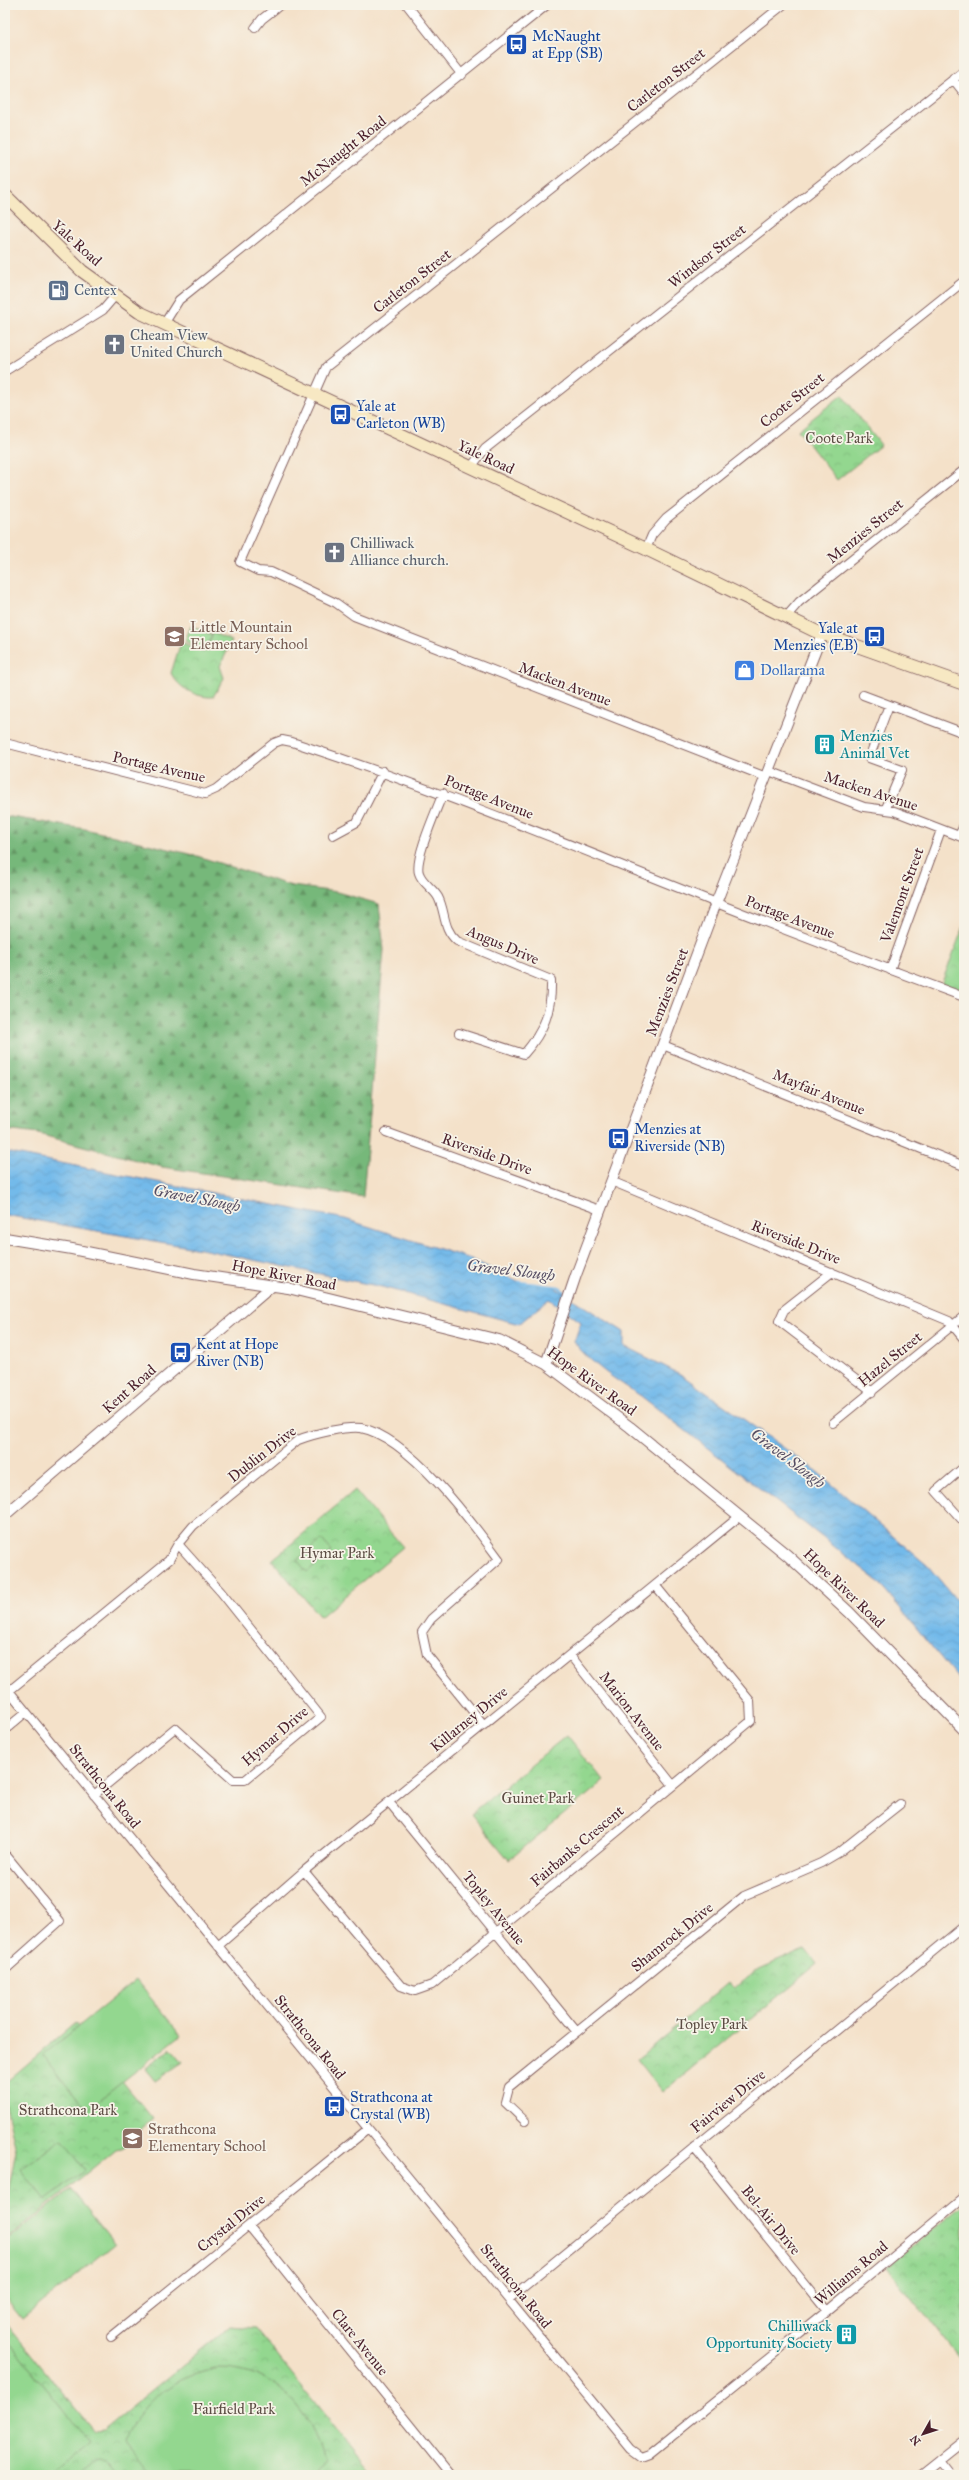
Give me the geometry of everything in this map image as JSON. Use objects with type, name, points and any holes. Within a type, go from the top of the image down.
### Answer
[{"type":"main road","name":"Yale Road","points":[[5,195],[66,257],[115,296],[139,312],[646,549],[822,634],[964,684]]},
{"type":"street","points":[[255,28],[262,19],[280,5]]},
{"type":"street","points":[[407,5],[462,75]]},
{"type":"street","name":"McNaught Road","points":[[164,324],[179,300],[462,75],[547,5]]},
{"type":"street","name":"Carleton Street","points":[[354,616],[336,603],[285,578],[271,572],[258,571],[240,562],[326,367],[783,5]]},
{"type":"street","name":"Windsor Street","points":[[472,467],[485,450],[964,71]]},
{"type":"street","points":[[953,80],[964,93]]},
{"type":"street","name":"Coote Street","points":[[646,549],[652,535],[666,519],[964,281]]},
{"type":"street","points":[[5,371],[103,310],[115,296]]},
{"type":"street","name":"Menzies Street","points":[[786,617],[800,602],[964,470]]},
{"type":"street","name":"Macken Avenue","points":[[354,616],[768,774],[864,807],[886,808],[961,837]]},
{"type":"street","name":"Menzies Street","points":[[546,1364],[600,1210],[716,904],[822,634]]},
{"type":"street","points":[[863,695],[964,733]]},
{"type":"street","points":[[886,808],[902,770],[869,758],[889,705]]},
{"type":"street","name":"Portage Avenue","points":[[5,743],[205,794],[216,789],[270,746],[282,740],[383,771],[716,904],[964,997]]},
{"type":"street","points":[[333,835],[357,822],[383,771]]},
{"type":"street","name":"Angus Drive","points":[[443,794],[422,849],[418,872],[426,885],[438,896],[446,927],[450,935],[457,941],[551,980],[552,1000],[546,1020],[538,1038],[524,1054],[459,1033]]},
{"type":"street","points":[[961,837],[964,824]]},
{"type":"street","name":"Valemont Street","points":[[890,970],[941,830]]},
{"type":"street","name":"Mayfair Avenue","points":[[663,1045],[964,1166]]},
{"type":"street","name":"Riverside Drive","points":[[386,1132],[600,1210]]},
{"type":"street","name":"Riverside Drive","points":[[611,1181],[949,1321],[964,1339]]},
{"type":"street","name":"Hope River Road","points":[[5,1238],[72,1248],[194,1274],[272,1286],[499,1340],[546,1364],[630,1427],[787,1555],[849,1612],[964,1730]]},
{"type":"street","points":[[832,1272],[784,1310],[779,1321],[872,1392]]},
{"type":"street","name":"Kent Road","points":[[5,1515],[272,1286]]},
{"type":"street","name":"Hazel Street","points":[[833,1423],[964,1316]]},
{"type":"street","name":"Dublin Drive","points":[[7,1689],[169,1560],[178,1544],[193,1526],[298,1440],[316,1433],[361,1428],[397,1444],[435,1479],[499,1559],[431,1619],[422,1632],[427,1655],[484,1725]]},
{"type":"street","points":[[964,1467],[936,1491],[964,1522]]},
{"type":"street","name":"Killarney Drive","points":[[218,1946],[304,1871],[740,1516]]},
{"type":"street","name":"Hymar Drive","points":[[94,1795],[175,1728],[233,1780],[245,1780],[321,1717],[221,1592],[178,1544]]},
{"type":"street","name":"Fairbanks Crescent","points":[[304,1871],[401,1986],[415,1991],[432,1985],[751,1721],[750,1701],[655,1585]]},
{"type":"street","name":"Marion Avenue","points":[[570,1655],[673,1785]]},
{"type":"street","name":"Strathcona Road","points":[[7,1689],[368,2130],[509,2299],[630,2449],[642,2458]]},
{"type":"street","points":[[5,1730],[26,1712]]},
{"type":"street","name":"Topley Avenue","points":[[389,1802],[577,2032]]},
{"type":"street","name":"Shamrock Drive","points":[[525,2121],[506,2102],[509,2087],[744,1896],[821,1863],[838,1854],[900,1804]]},
{"type":"street","points":[[5,1854],[60,1921],[5,1970]]},
{"type":"street","name":"Fairview Drive","points":[[509,2299],[964,1926]]},
{"type":"street","name":"Crystal Drive","points":[[110,2337],[368,2130]]},
{"type":"street","name":"Bel-Air Drive","points":[[694,2147],[827,2311]]},
{"type":"street","name":"Williams Road","points":[[642,2458],[650,2454],[827,2311],[964,2197]]},
{"type":"street","name":"Clare Avenue","points":[[248,2226],[450,2475]]},
{"type":"street","points":[[920,2475],[964,2440]]},
{"type":"street","points":[[939,2460],[951,2475]]},
{"type":"green space","name":"Coote Park","points":[[842,395],[881,445],[837,480],[798,430]]},
{"type":"green space","points":[[191,626],[212,635],[205,650],[185,641]]},
{"type":"green space","points":[[213,633],[232,641],[220,666],[224,678],[213,697],[207,697],[195,694],[183,687],[171,673],[181,642],[205,652]]},
{"type":"green space","points":[[5,816],[85,829],[194,855],[292,886],[337,892],[379,904],[384,950],[363,1197],[162,1167],[38,1134],[5,1130]]},
{"type":"green space","points":[[964,925],[964,993],[941,985]]},
{"type":"green space","name":"Hymar Park","points":[[355,1490],[403,1547],[320,1617],[272,1560]]},
{"type":"green space","points":[[322,1540],[332,1551],[307,1572],[297,1560]]},
{"type":"green space","name":"Guinet Park","points":[[567,1735],[604,1781],[509,1860],[471,1814]]},
{"type":"green space","name":"Topley Park","points":[[805,1949],[817,1964],[663,2092],[637,2059],[728,1983],[734,1989],[757,1970]]},
{"type":"green space","points":[[136,1980],[181,2035],[87,2110],[43,2055]]},
{"type":"green space","name":"Strathcona Park","points":[[75,2023],[153,2119],[130,2138],[131,2140],[123,2148],[116,2149],[8,2238],[5,2235],[5,2210],[16,2150],[5,2102],[5,2083]]},
{"type":"green space","points":[[171,2048],[183,2062],[155,2081],[145,2069]]},
{"type":"green space","points":[[62,2139],[85,2170],[45,2200],[21,2169]]},
{"type":"green space","points":[[71,2189],[115,2244],[22,2319],[5,2298],[5,2242]]},
{"type":"green space","points":[[964,2205],[964,2362],[963,2362],[886,2267]]},
{"type":"green space","name":"Fairfield Park","points":[[5,2322],[94,2431],[103,2430],[230,2326],[255,2328],[373,2475],[5,2475]]},
{"type":"green space","points":[[5,2338],[89,2441],[48,2475],[5,2475]]},
{"type":"green space","points":[[220,2368],[240,2370],[258,2376],[274,2385],[288,2396],[300,2410],[310,2426],[324,2462],[308,2475],[152,2475],[124,2441],[132,2426],[151,2401],[174,2384],[188,2377]]},
{"type":"green space","points":[[98,2460],[106,2461],[117,2475],[79,2475]]},
{"type":"water","points":[[5,1152],[345,1219],[471,1259],[522,1283],[554,1287],[624,1332],[624,1346],[680,1374],[815,1470],[928,1566],[964,1609],[964,1686],[877,1580],[641,1396],[597,1365],[574,1342],[581,1322],[549,1299],[519,1324],[382,1287],[206,1250],[5,1215]]},
{"type":"waterway","name":"Gravel Slough","points":[[519,1282],[559,1287],[566,1294]]},
{"type":"place","name":"McNaught at Epp (SB)","points":[[517,45]]},
{"type":"place","name":"Centex","points":[[58,290]]},
{"type":"place","name":"Cheam View United Church","points":[[114,344]]},
{"type":"place","name":"Yale at Carleton (WB)","points":[[341,415]]},
{"type":"place","name":"Chilliwack Alliance church.","points":[[335,552]]},
{"type":"place","name":"Little Mountain Elementary School","points":[[174,636]]},
{"type":"place","name":"Yale at Menzies (EB)","points":[[874,637]]},
{"type":"place","name":"Dollarama","points":[[744,670]]},
{"type":"place","name":"Menzies Animal Vet","points":[[824,745]]},
{"type":"place","name":"Menzies at Riverside (NB)","points":[[618,1138]]},
{"type":"place","name":"Kent at Hope River (NB)","points":[[180,1353]]},
{"type":"place","name":"Strathcona at Crystal (WB)","points":[[334,2106]]},
{"type":"place","name":"Strathcona Elementary School","points":[[133,2138]]},
{"type":"place","name":"Chilliwack Opportunity Society","points":[[847,2335]]}]
